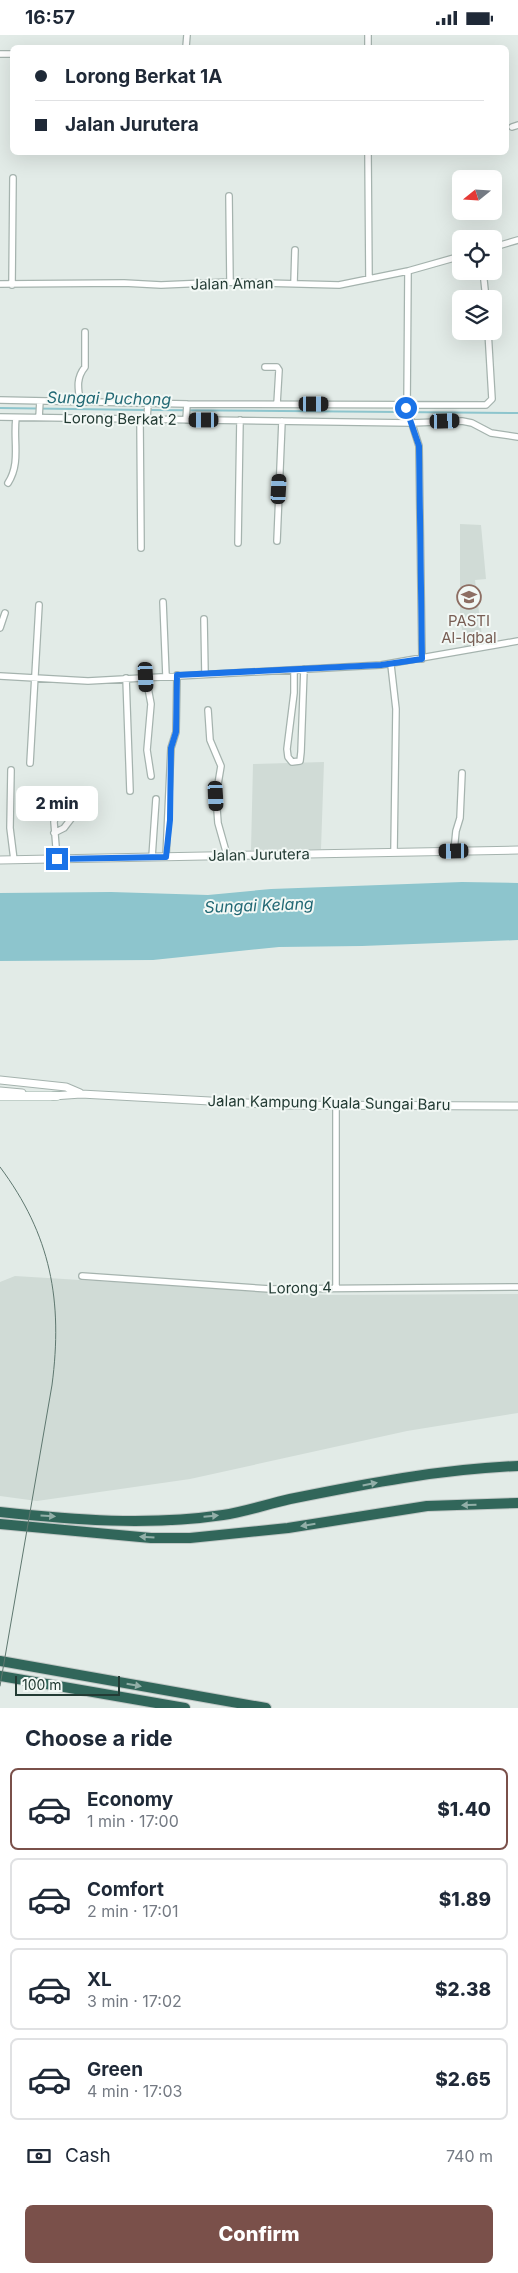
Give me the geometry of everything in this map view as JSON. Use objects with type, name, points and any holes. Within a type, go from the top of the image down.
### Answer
[{"type":"highway","points":[[0,1512],[120,1521],[169,1520],[224,1515],[288,1499],[435,1472],[518,1466]]},
{"type":"highway","points":[[0,1524],[151,1538],[190,1538],[288,1528],[427,1506],[518,1503]]},
{"type":"highway","points":[[0,1661],[266,1708]]},
{"type":"highway","points":[[0,1676],[186,1708]]},
{"type":"main road","points":[[0,1096],[57,1096]]},
{"type":"street","points":[[368,155],[369,279]]},
{"type":"street","points":[[12,285],[13,178]]},
{"type":"street","points":[[229,196],[230,282]]},
{"type":"street","points":[[502,244],[518,239]]},
{"type":"street","points":[[294,283],[295,250]]},
{"type":"street","name":"Jalan Aman","points":[[0,284],[124,283],[161,285],[230,282],[339,285],[408,271],[452,259]]},
{"type":"street","points":[[408,271],[407,406],[419,446],[422,659]]},
{"type":"street","points":[[80,401],[78,383],[80,373],[85,367],[85,332]]},
{"type":"street","points":[[0,400],[187,404],[486,405],[492,399],[489,340]]},
{"type":"street","points":[[265,367],[277,367],[279,370],[277,404]]},
{"type":"street","points":[[39,417],[40,401]]},
{"type":"street","points":[[141,548],[144,420],[148,403]]},
{"type":"street","points":[[186,420],[187,404]]},
{"type":"street","name":"Lorong Berkat 2","points":[[0,417],[144,420],[462,421],[472,423],[491,433],[518,437]]},
{"type":"street","points":[[8,483],[16,466],[14,444],[16,417]]},
{"type":"street","points":[[238,543],[240,420]]},
{"type":"street","points":[[277,541],[282,421]]},
{"type":"street","points":[[163,602],[166,676]]},
{"type":"street","points":[[30,763],[40,605]]},
{"type":"street","points":[[0,628],[5,613]]},
{"type":"street","points":[[204,619],[205,674]]},
{"type":"street","points":[[0,676],[88,681],[391,665],[495,643],[518,641]]},
{"type":"street","points":[[391,665],[396,709],[394,852]]},
{"type":"street","points":[[294,670],[294,693],[287,749],[292,762],[300,761],[304,669]]},
{"type":"street","points":[[166,857],[170,820],[171,748],[176,732],[177,675]]},
{"type":"street","points":[[146,677],[151,705],[147,750],[151,776]]},
{"type":"street","points":[[126,678],[130,791]]},
{"type":"street","points":[[208,710],[210,740],[221,766],[216,796],[218,823],[227,855]]},
{"type":"street","points":[[12,771],[10,828],[14,859]]},
{"type":"street","points":[[454,851],[456,831],[460,819],[462,773]]},
{"type":"street","points":[[152,857],[156,799]]},
{"type":"street","points":[[57,859],[54,817],[60,801]]},
{"type":"street","points":[[54,833],[70,822],[77,811]]},
{"type":"street","name":"Jalan Jurutera","points":[[0,860],[518,850]]},
{"type":"street","name":"Jalan Kampung Kuala Sungai Baru","points":[[0,1080],[66,1087],[81,1094]]},
{"type":"street","points":[[0,1084],[46,1085]]},
{"type":"street","name":"Jalan Kampung Kuala Sungai Baru","points":[[0,1091],[57,1096],[81,1094],[273,1105],[518,1106]]},
{"type":"street","points":[[336,1105],[336,1287]]},
{"type":"street","name":"Lorong 4","points":[[82,1275],[270,1289],[518,1287]]},
{"type":"shaded area","name":"PASTI Al-Iqbal","points":[[460,524],[481,525],[486,579],[475,580],[483,644],[464,646],[460,615]]},
{"type":"shaded area","points":[[324,762],[321,849],[251,850],[253,764]]},
{"type":"shaded area","points":[[15,1276],[327,1295],[518,1294],[518,1413],[407,1431],[190,1479],[37,1501],[0,1496],[0,1282]]},
{"type":"water","name":"Sungai Kelang","points":[[462,882],[518,883],[518,940],[279,947],[153,960],[0,961],[0,893],[111,892],[208,895],[271,889]]},
{"type":"waterway","name":"Sungai Puchong","points":[[0,408],[145,410]]},
{"type":"waterway","name":"Sungai Puchong","points":[[150,410],[518,413]]},
{"type":"tram line","points":[[0,1167],[17,1192],[42,1244],[54,1297],[56,1325],[52,1385],[0,1686]]},
{"type":"place","name":"PASTI Al-Iqbal","points":[[469,597]]},
{"type":"route","points":[[57,859],[166,857],[170,820],[171,748],[176,732],[177,675],[391,665],[422,659],[419,446],[416,432],[408,417],[406,408]]}]
